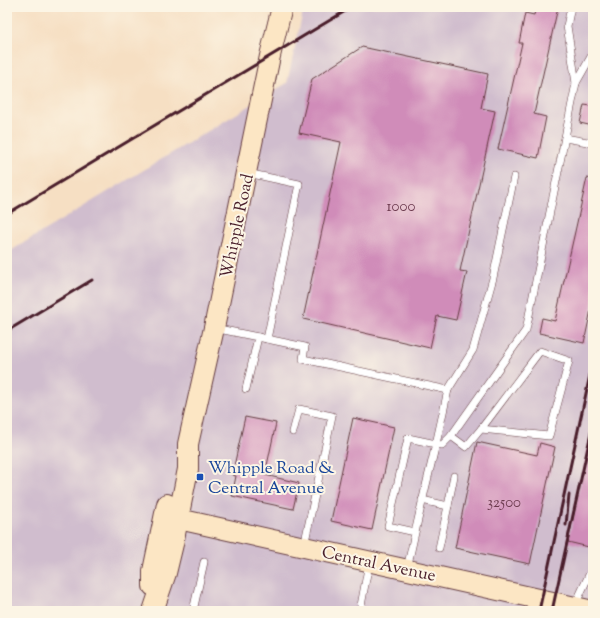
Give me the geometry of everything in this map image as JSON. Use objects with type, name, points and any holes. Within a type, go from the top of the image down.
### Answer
[{"type":"main road","name":"Whipple Road","points":[[153,610],[153,571],[171,518],[175,466],[188,444],[247,173],[270,56],[282,7]]},
{"type":"main road","name":"Central Avenue","points":[[171,518],[587,610]]},
{"type":"lane","points":[[571,7],[567,26],[576,83]]},
{"type":"lane","points":[[415,532],[388,526],[408,438],[442,445],[451,436],[526,330],[576,83],[593,53]]},
{"type":"lane","points":[[565,138],[593,143]]},
{"type":"lane","points":[[247,173],[299,184],[267,339]]},
{"type":"lane","points":[[407,569],[448,390],[473,350],[493,278],[514,177]]},
{"type":"lane","points":[[214,328],[306,347],[303,358],[448,390]]},
{"type":"lane","points":[[246,389],[258,337]]},
{"type":"lane","points":[[451,436],[466,447],[540,351],[569,361],[549,436],[481,429]]},
{"type":"lane","points":[[293,432],[299,409],[332,416],[304,547]]},
{"type":"lane","points":[[439,548],[454,476]]},
{"type":"lane","points":[[422,500],[448,506]]},
{"type":"lane","points":[[360,611],[370,561]]},
{"type":"lane","points":[[193,611],[204,562]]},
{"type":"lane","points":[[587,610],[589,575],[593,574]]},
{"type":"shaded area","points":[[304,7],[593,7],[593,611],[7,611],[7,253],[287,83]]},
{"type":"building","points":[[536,7],[558,7],[534,114],[546,117],[538,158],[498,149],[522,43],[519,43],[525,13],[534,15]]},
{"type":"building","points":[[362,47],[488,74],[481,108],[495,111],[460,271],[467,272],[456,320],[437,316],[430,348],[303,319],[341,142],[299,133],[312,79]]},
{"type":"building","points":[[592,100],[593,126],[580,123],[584,105],[591,106]]},
{"type":"building","points":[[587,178],[593,179],[593,300],[584,343],[539,333],[542,318],[555,321]]},
{"type":"building","points":[[245,417],[276,423],[265,475],[299,483],[293,509],[232,496],[236,476],[232,475]]},
{"type":"building","points":[[353,418],[394,427],[372,530],[331,521]]},
{"type":"building","points":[[477,442],[537,455],[540,443],[555,447],[530,564],[455,548]]},
{"type":"building","points":[[588,447],[593,448],[593,548],[568,542]]},
{"type":"railway","points":[[7,214],[352,7]]},
{"type":"railway","points":[[7,331],[92,280]]},
{"type":"railway","points":[[539,611],[593,361]]},
{"type":"railway","points":[[552,611],[593,424]]},
{"type":"railway","points":[[566,525],[569,495]]},
{"type":"place","name":"Whipple Road & Central Avenue","points":[[200,477]]}]
